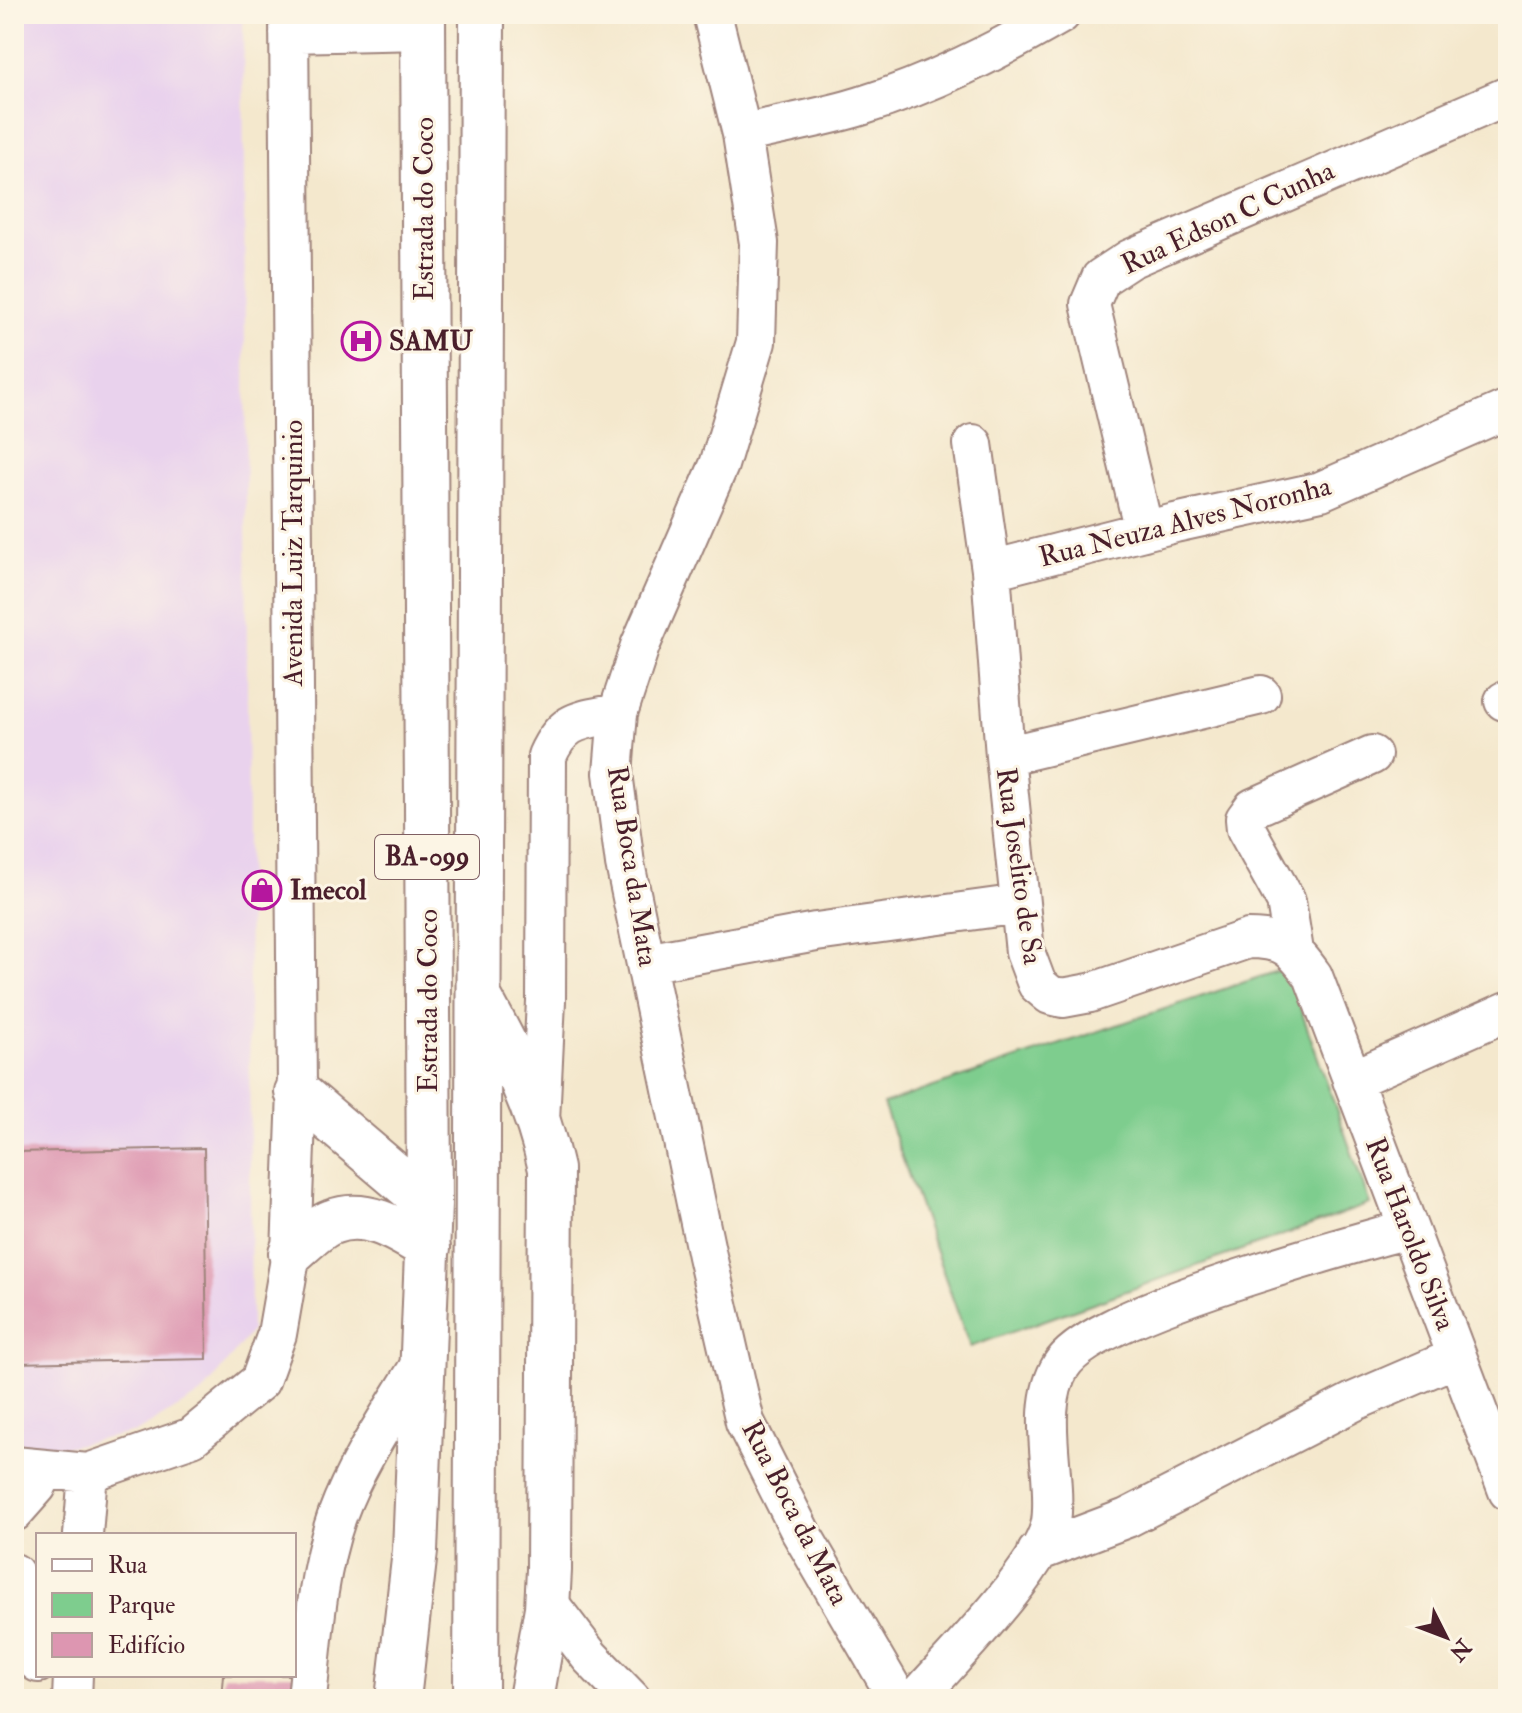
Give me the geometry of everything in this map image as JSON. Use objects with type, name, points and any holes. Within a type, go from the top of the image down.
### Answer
[{"type":"highway","name":"Estrada do Coco","points":[[476,1699],[482,14]]},
{"type":"highway","name":"Estrada do Coco","points":[[398,1699],[415,1551],[429,1204],[423,22]]},
{"type":"highway","points":[[480,997],[527,1086],[540,1120],[551,1169],[554,1256],[548,1602],[531,1699]]},
{"type":"highway","points":[[297,1092],[429,1204]]},
{"type":"highway","points":[[291,1253],[331,1222],[354,1218],[387,1223],[428,1248]]},
{"type":"street","name":"Rua Boca da Mata","points":[[712,14],[742,134],[759,243],[756,342],[719,465],[640,646],[618,713],[613,773],[625,864],[745,1422],[800,1531],[898,1699]]},
{"type":"street","points":[[742,134],[859,106],[921,85],[998,51],[1061,14]]},
{"type":"street","points":[[289,24],[423,22]]},
{"type":"street","name":"Avenida Luiz Tarquinio","points":[[88,1473],[192,1437],[260,1381],[277,1334],[291,1253],[297,1092],[289,24]]},
{"type":"street","name":"Rua Edson C Cunha","points":[[1144,531],[1090,304],[1101,278],[1130,259],[1508,96]]},
{"type":"street","name":"Rua Neuza Alves Noronha","points":[[991,570],[1321,491],[1508,409]]},
{"type":"street","name":"Rua Joselito de Sa","points":[[973,444],[991,570],[1005,756],[1025,952],[1037,984],[1050,995],[1063,998],[1090,993],[1248,939],[1273,939],[1304,964]]},
{"type":"street","points":[[1005,756],[1261,695]]},
{"type":"street","points":[[540,1120],[546,1001],[547,756],[556,737],[570,723],[618,713]]},
{"type":"street","name":"Rua Haroldo Silva","points":[[1372,755],[1253,808],[1245,819],[1246,829],[1286,901],[1304,964],[1352,1080],[1508,1491]]},
{"type":"street","points":[[646,963],[816,932],[1020,904]]},
{"type":"street","points":[[1352,1080],[1508,1011]]},
{"type":"street","points":[[916,1699],[1016,1583],[1037,1552],[1050,1525],[1050,1414],[1053,1387],[1061,1366],[1079,1345],[1231,1281],[1407,1229]]},
{"type":"street","points":[[1037,1552],[1127,1518],[1330,1413],[1457,1357]]},
{"type":"street","points":[[307,1699],[316,1613],[336,1518],[360,1465],[423,1360]]},
{"type":"street","points":[[14,1512],[37,1486],[29,1468],[88,1473],[83,1533]]},
{"type":"street","points":[[14,1573],[23,1599],[26,1642],[31,1658],[36,1662]]},
{"type":"street","points":[[548,1602],[590,1657],[631,1699]]},
{"type":"street","points":[[72,1699],[73,1677]]},
{"type":"shaded area","points":[[14,14],[243,14],[251,1331],[203,1393],[136,1432],[55,1449],[14,1442]]},
{"type":"green space","points":[[1286,968],[1370,1204],[970,1347],[883,1104]]},
{"type":"building","points":[[204,1148],[207,1359],[14,1363],[14,1152]]},
{"type":"building","points":[[223,1677],[294,1677],[297,1699],[221,1699]]},
{"type":"place","name":"SAMU","points":[[361,341]]},
{"type":"place","name":"Imecol","points":[[262,890]]}]
